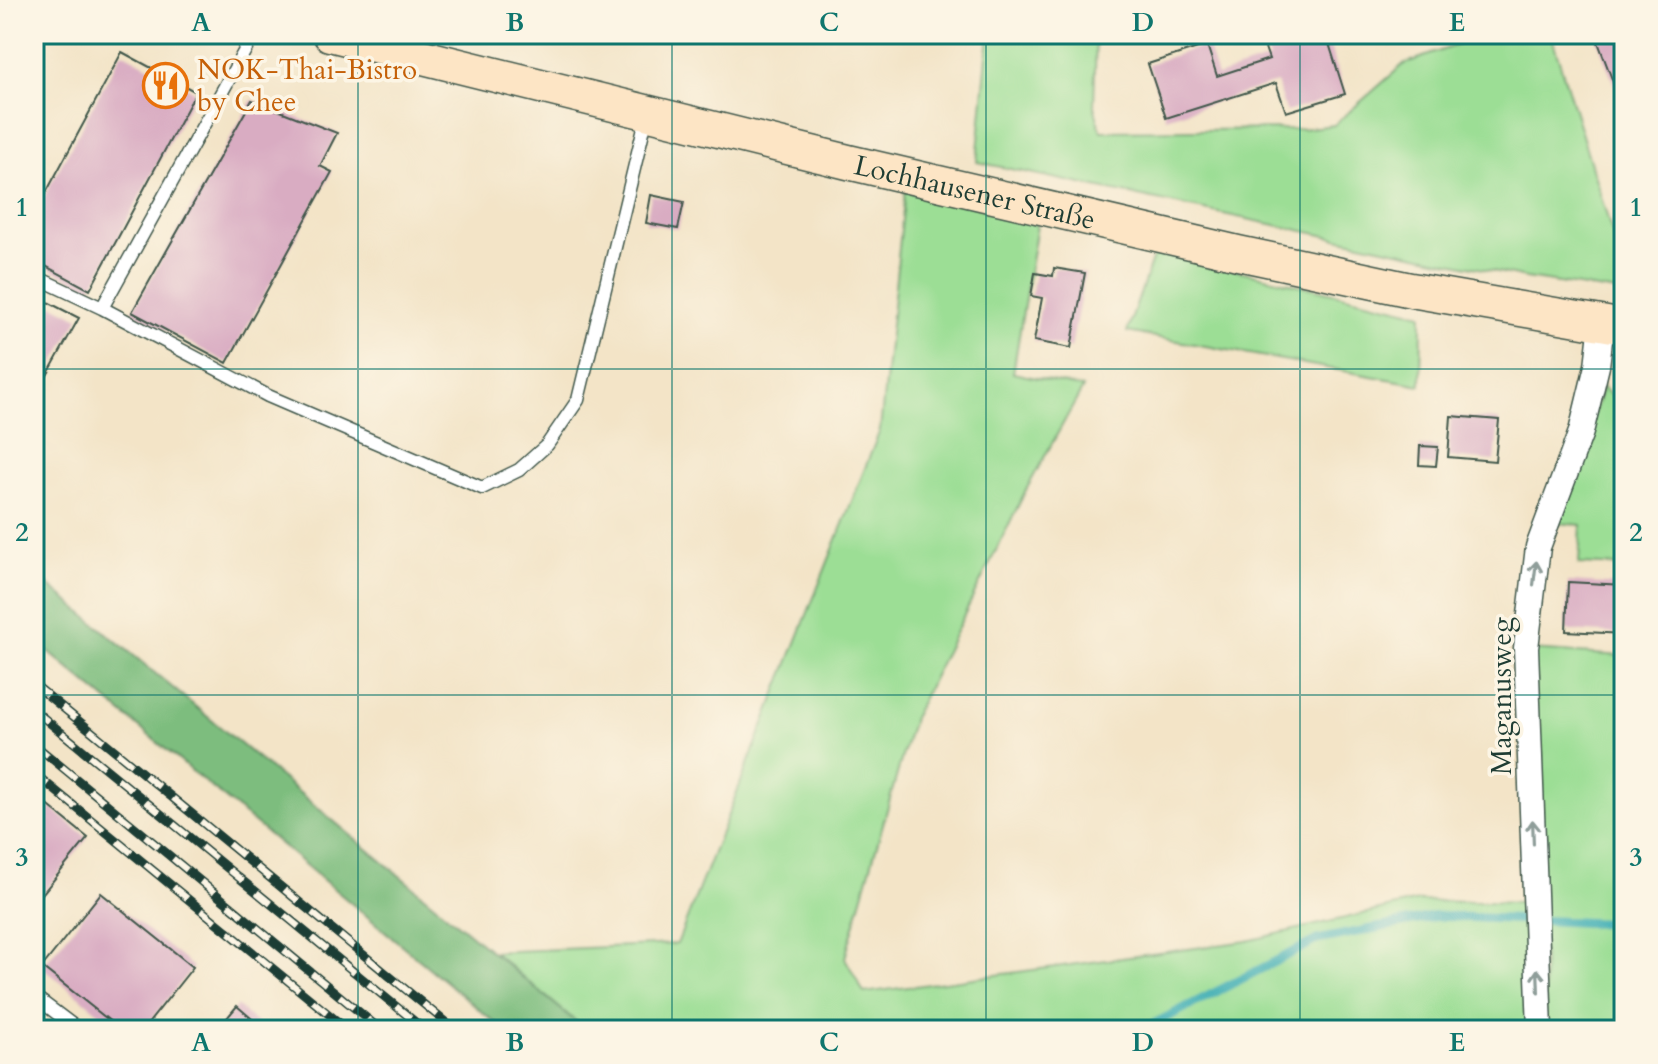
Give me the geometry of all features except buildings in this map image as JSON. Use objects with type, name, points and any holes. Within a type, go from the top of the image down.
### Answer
[{"type":"main road","name":"Lochhausener Straße","points":[[330,34],[648,113],[1253,256],[1411,290],[1613,325]]},
{"type":"street","name":"Maganusweg","points":[[1540,1030],[1527,634],[1538,547],[1581,432],[1597,366],[1613,325]]},
{"type":"lane","points":[[102,308],[254,34]]},
{"type":"lane","points":[[34,276],[102,308],[268,396],[482,488],[519,470],[547,445],[578,400],[648,113]]},
{"type":"lane","points":[[34,996],[79,1030]]},
{"type":"green space","points":[[989,34],[1096,34],[1094,106],[1101,131],[1301,129],[1334,125],[1404,64],[1487,34],[1551,34],[1624,272],[1624,293],[1526,278],[977,162]]},
{"type":"green space","points":[[905,191],[967,204],[1037,225],[1013,373],[1083,388],[1026,490],[913,718],[845,958],[864,993],[1247,941],[1418,901],[1532,903],[1533,1030],[586,1030],[493,952],[677,944],[880,430]]},
{"type":"green space","points":[[1155,251],[1422,314],[1421,385],[1127,332]]},
{"type":"green space","points":[[1603,386],[1624,413],[1624,566],[1579,564],[1581,525],[1558,523]]},
{"type":"green space","points":[[34,573],[586,1030],[504,1030],[34,640]]},
{"type":"green space","points":[[1529,650],[1624,656],[1624,1030],[1546,1030]]},
{"type":"waterway","points":[[1142,1030],[1317,940],[1437,916],[1624,924]]},
{"type":"railway","points":[[34,684],[455,1030]]},
{"type":"railway","points":[[34,710],[425,1030]]},
{"type":"railway","points":[[34,744],[381,1030]]},
{"type":"railway","points":[[34,773],[348,1030]]},
{"type":"place","name":"NOK-Thai-Bistro by Chee","points":[[166,85]]}]
